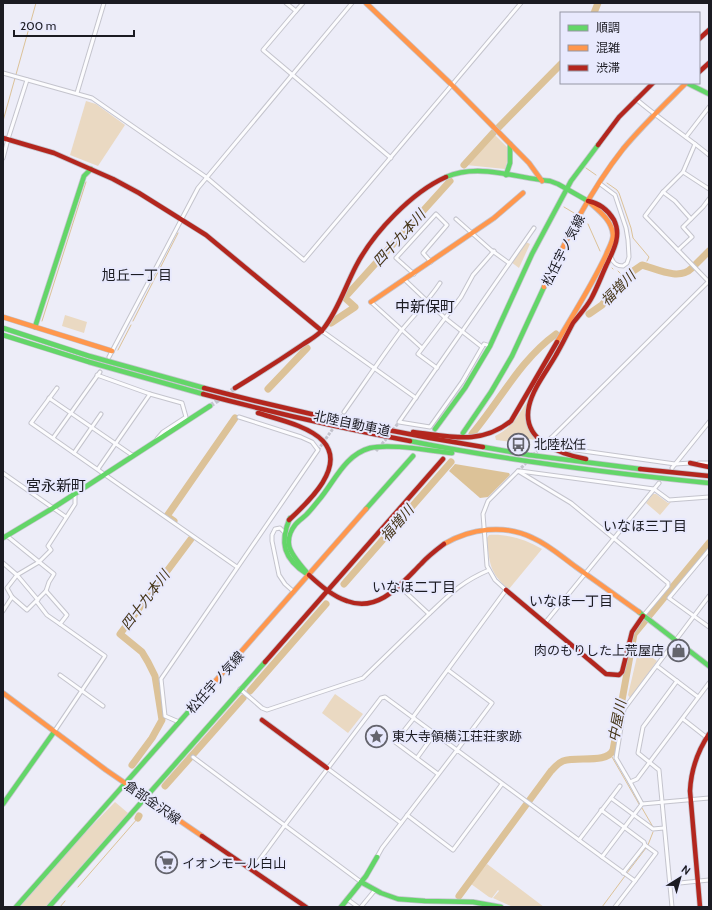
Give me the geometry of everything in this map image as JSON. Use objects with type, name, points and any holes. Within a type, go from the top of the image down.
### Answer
[{"type":"main road","points":[[366,3],[529,163],[542,181]]},
{"type":"main road","points":[[700,38],[709,30]]},
{"type":"main road","name":"松任宇ノ気線","points":[[436,429],[465,388],[490,346],[532,254],[566,188],[606,133],[636,99],[652,84]]},
{"type":"main road","name":"松任宇ノ気線","points":[[464,433],[491,392],[512,356],[567,237],[598,183],[623,149],[685,84]]},
{"type":"main road","points":[[688,84],[709,94]]},
{"type":"main road","points":[[5,138],[54,153],[113,179],[139,193],[206,235],[322,331]]},
{"type":"main road","points":[[506,175],[510,163],[510,144]]},
{"type":"main road","points":[[35,327],[84,176],[91,169]]},
{"type":"main road","points":[[235,388],[322,331],[344,294],[360,258],[368,246],[393,217],[423,190],[444,177],[477,171],[558,184],[588,201],[606,218],[612,231],[611,244],[601,265],[516,415],[506,427],[494,434],[482,437],[464,437],[354,424]]},
{"type":"main road","points":[[371,302],[506,210],[523,193]]},
{"type":"main road","points":[[588,201],[595,202],[610,214],[616,224],[618,236],[617,242],[601,281],[585,310],[575,321],[531,400],[528,414],[531,428],[534,434],[548,447],[571,456],[693,475]]},
{"type":"main road","points":[[3,317],[112,351]]},
{"type":"main road","name":"北陸自動車道","points":[[3,328],[86,355],[181,383],[354,424],[517,453],[635,469],[709,476]]},
{"type":"main road","name":"北陸自動車道","points":[[3,335],[109,369],[186,391],[264,411],[349,430],[501,458],[605,472],[709,483]]},
{"type":"main road","points":[[186,391],[270,417],[313,434],[326,444],[330,454],[331,465],[326,476],[296,508],[284,532],[283,544],[286,554],[300,570],[346,602],[360,604],[380,600],[389,595],[426,557],[441,545],[465,534],[483,530],[507,530],[535,539],[651,622],[709,666]]},
{"type":"main road","points":[[5,537],[53,508],[132,455],[210,406]]},
{"type":"main road","points":[[309,575],[294,556],[289,545],[290,534],[295,524],[306,515],[326,492],[332,480],[352,458],[364,450],[377,447],[392,447],[501,458]]},
{"type":"main road","name":"松任宇ノ気線","points":[[16,907],[413,456]]},
{"type":"main road","name":"松任宇ノ気線","points":[[49,907],[443,459]]},
{"type":"main road","points":[[690,463],[709,467]]},
{"type":"main road","points":[[506,590],[606,674],[619,675],[622,672],[632,632],[644,617]]},
{"type":"main road","name":"倉部金沢線","points":[[3,693],[54,732],[146,798],[306,907]]},
{"type":"main road","points":[[262,720],[327,768]]},
{"type":"main road","points":[[3,804],[54,732]]},
{"type":"main road","points":[[700,907],[690,800],[690,782],[693,763],[708,736]]},
{"type":"main road","points":[[341,907],[361,882],[377,857]]},
{"type":"main road","points":[[361,882],[374,890],[396,899],[474,902],[487,903],[501,907]]},
{"type":"street","points":[[77,93],[104,3]]},
{"type":"street","points":[[286,3],[296,11]]},
{"type":"street","points":[[303,3],[263,50],[291,76],[391,158]]},
{"type":"street","points":[[109,357],[181,219],[206,176],[352,3]]},
{"type":"street","points":[[3,73],[92,98],[206,176],[304,260],[521,3]]},
{"type":"street","points":[[3,158],[5,138],[27,80]]},
{"type":"street","points":[[636,99],[654,115],[708,153]]},
{"type":"street","points":[[686,137],[709,108]]},
{"type":"street","points":[[695,144],[683,172],[663,192],[645,217],[709,281],[550,439],[569,449],[675,464],[709,463]]},
{"type":"street","points":[[683,172],[709,189]]},
{"type":"street","points":[[598,183],[615,195],[628,234],[629,257],[627,263],[623,266],[617,265],[613,262],[611,257]]},
{"type":"street","points":[[663,192],[675,201],[691,219]]},
{"type":"street","points":[[678,250],[692,237],[683,227],[709,199]]},
{"type":"street","points":[[414,274],[396,258],[436,214],[447,225],[423,253],[431,262]]},
{"type":"street","points":[[456,219],[472,234],[509,263]]},
{"type":"street","points":[[490,346],[484,344],[462,382],[430,427],[399,422],[534,228]]},
{"type":"street","points":[[437,368],[418,354],[461,297],[473,275],[494,251]]},
{"type":"street","points":[[405,280],[461,332],[482,347]]},
{"type":"street","points":[[344,412],[402,331],[426,300],[433,294],[440,283]]},
{"type":"street","points":[[371,302],[422,348]]},
{"type":"street","points":[[322,331],[416,398]]},
{"type":"street","points":[[53,438],[70,412],[100,372]]},
{"type":"street","points":[[97,375],[150,394],[182,403],[186,417],[163,432],[157,439]]},
{"type":"street","points":[[57,388],[32,424],[237,567]]},
{"type":"street","points":[[98,470],[150,394]]},
{"type":"street","points":[[49,398],[132,455]]},
{"type":"street","points":[[74,453],[101,414]]},
{"type":"street","points":[[179,722],[165,716],[160,679],[318,450],[312,442],[301,437],[239,417]]},
{"type":"street","points":[[672,468],[709,422]]},
{"type":"street","points":[[518,471],[654,489],[669,500],[709,497]]},
{"type":"street","points":[[438,774],[396,742],[506,590],[495,580],[489,570],[483,530],[483,514],[486,503],[518,471]]},
{"type":"street","points":[[518,471],[571,503],[668,583],[668,586],[644,617]]},
{"type":"street","points":[[3,473],[66,517]]},
{"type":"street","points":[[545,623],[659,483]]},
{"type":"street","points":[[5,537],[39,562],[54,574],[46,591],[38,601],[27,610],[12,597],[6,588],[17,575],[39,562],[51,550],[48,546],[75,504],[75,493]]},
{"type":"street","points":[[284,532],[280,528],[275,530],[272,536],[272,541],[279,575],[285,584],[294,592]]},
{"type":"street","points":[[709,550],[669,598],[709,627]]},
{"type":"street","points":[[3,563],[17,575],[47,615],[106,656],[54,732]]},
{"type":"street","points":[[240,689],[260,707],[267,710],[364,678],[462,584],[474,576],[489,570]]},
{"type":"street","points":[[399,586],[429,614]]},
{"type":"street","points":[[46,591],[67,615],[60,624]]},
{"type":"street","points":[[642,804],[616,758],[624,709],[709,596]]},
{"type":"street","points":[[3,611],[12,597]]},
{"type":"street","points":[[657,666],[698,697]]},
{"type":"street","points":[[377,857],[382,848],[492,703],[448,670]]},
{"type":"street","points":[[60,675],[104,706]]},
{"type":"street","points":[[672,907],[659,770],[638,753],[643,727],[677,681]]},
{"type":"street","points":[[630,782],[637,778],[709,683]]},
{"type":"street","points":[[252,870],[327,768],[381,698],[385,697],[635,881]]},
{"type":"street","points":[[682,719],[708,736]]},
{"type":"street","points":[[417,758],[435,733]]},
{"type":"street","points":[[194,758],[361,882]]},
{"type":"street","points":[[327,768],[402,823]]},
{"type":"street","points":[[407,815],[453,850],[502,784]]},
{"type":"street","points":[[579,840],[620,786]]},
{"type":"street","points":[[611,798],[652,829],[664,828]]},
{"type":"street","points":[[602,857],[642,804],[709,798]]},
{"type":"street","points":[[602,810],[656,853],[615,907]]},
{"type":"street","points":[[624,873],[645,845]]},
{"type":"street","points":[[670,884],[709,880]]},
{"type":"street","points":[[347,899],[360,907],[374,890]]},
{"type":"shaded area","points":[[86,101],[96,104],[125,125],[98,166],[70,155]]},
{"type":"shaded area","points":[[495,135],[507,147],[507,162],[505,169],[466,165]]},
{"type":"shaded area","points":[[526,242],[530,244],[519,268],[511,262]]},
{"type":"shaded area","points":[[65,315],[87,322],[84,333],[62,326]]},
{"type":"shaded area","points":[[528,400],[528,425],[535,440],[527,440],[527,444],[496,440],[495,436],[506,430],[518,416]]},
{"type":"shaded area","points":[[455,464],[509,473],[510,475],[488,497],[480,498],[449,471]]},
{"type":"shaded area","points":[[653,494],[656,494],[668,503],[671,502],[660,515],[646,503]]},
{"type":"shaded area","points":[[489,535],[503,535],[516,538],[529,542],[542,549],[509,589],[497,578],[491,566],[487,538]]},
{"type":"shaded area","points":[[639,648],[657,661],[630,698],[628,695]]},
{"type":"shaded area","points":[[335,694],[363,714],[348,733],[322,713]]},
{"type":"shaded area","points":[[115,802],[128,813],[45,907],[20,907],[81,837]]},
{"type":"shaded area","points":[[487,864],[544,907],[513,907],[493,898],[499,891],[498,890],[492,898],[471,884]]},
{"type":"waterway","points":[[3,121],[36,3]]},
{"type":"waterway","name":"四十九本川","points":[[594,12],[598,3]]},
{"type":"waterway","name":"四十九本川","points":[[498,128],[560,65]]},
{"type":"waterway","name":"四十九本川","points":[[464,165],[493,133]]},
{"type":"waterway","points":[[586,168],[596,175]]},
{"type":"waterway","name":"四十九本川","points":[[348,294],[450,181]]},
{"type":"waterway","points":[[42,321],[86,182]]},
{"type":"waterway","points":[[607,183],[619,193],[633,238],[649,257],[647,261]]},
{"type":"waterway","points":[[564,207],[574,213]]},
{"type":"waterway","points":[[588,224],[600,251]]},
{"type":"waterway","points":[[133,321],[178,233]]},
{"type":"waterway","name":"福増川","points":[[696,264],[709,251]]},
{"type":"waterway","name":"福増川","points":[[589,314],[602,305],[623,278],[642,265],[674,274],[681,274],[692,268]]},
{"type":"waterway","name":"四十九本川","points":[[331,323],[355,307],[345,298]]},
{"type":"waterway","points":[[118,350],[131,325]]},
{"type":"waterway","name":"福増川","points":[[472,434],[521,368],[543,344],[556,334]]},
{"type":"waterway","name":"四十九本川","points":[[268,389],[307,348]]},
{"type":"waterway","name":"四十九本川","points":[[174,521],[167,516],[235,418]]},
{"type":"waterway","name":"福増川","points":[[344,584],[451,462]]},
{"type":"waterway","name":"四十九本川","points":[[132,765],[152,738],[162,720],[155,676],[142,652],[120,634],[191,539]]},
{"type":"waterway","name":"中屋川","points":[[459,896],[551,771],[557,765],[563,761],[605,757],[613,750],[634,634],[709,543]]},
{"type":"waterway","name":"福増川","points":[[250,691],[326,604]]},
{"type":"waterway","name":"福増川","points":[[165,786],[243,698]]},
{"type":"waterway","points":[[612,757],[639,804]]},
{"type":"waterway","points":[[642,808],[653,827]]},
{"type":"waterway","points":[[78,887],[138,818]]},
{"type":"waterway","points":[[648,845],[653,832]]},
{"type":"waterway","points":[[627,873],[646,848]]},
{"type":"waterway","points":[[602,907],[625,876]]},
{"type":"waterway","points":[[60,907],[65,901]]},
{"type":"tunnel","points":[[210,406],[235,388]]},
{"type":"tunnel","points":[[338,421],[344,412]]},
{"type":"tunnel","points":[[393,430],[399,422]]},
{"type":"tunnel","points":[[318,450],[334,427]]},
{"type":"tunnel","points":[[376,451],[387,438]]},
{"type":"tunnel","points":[[533,455],[545,444]]},
{"type":"tunnel","points":[[518,471],[527,462]]},
{"type":"traffic: fast","points":[[689,84],[709,94]]},
{"type":"traffic: fast","points":[[506,175],[510,163],[510,144]]},
{"type":"traffic: fast","points":[[435,429],[465,388],[490,346],[532,254],[571,181],[598,145]]},
{"type":"traffic: fast","points":[[35,327],[84,176],[91,169]]},
{"type":"traffic: fast","points":[[446,177],[471,171],[484,171],[550,181],[588,201]]},
{"type":"traffic: fast","points":[[463,433],[491,392],[512,356],[544,287]]},
{"type":"traffic: fast","points":[[3,328],[89,356],[204,388]]},
{"type":"traffic: fast","points":[[3,335],[89,362],[203,394]]},
{"type":"traffic: fast","points":[[3,538],[53,508],[210,406]]},
{"type":"traffic: fast","points":[[410,441],[484,455],[559,466],[709,483]]},
{"type":"traffic: fast","points":[[309,575],[297,561],[290,549],[289,540],[291,532],[296,524],[314,507],[340,470],[353,457],[370,448],[388,446],[452,453]]},
{"type":"traffic: fast","points":[[483,447],[529,455],[640,469]]},
{"type":"traffic: fast","points":[[366,509],[413,456]]},
{"type":"traffic: fast","points":[[290,518],[285,535],[284,543],[286,550],[293,562],[307,574]]},
{"type":"traffic: fast","points":[[639,612],[709,666]]},
{"type":"traffic: fast","points":[[49,907],[265,662]]},
{"type":"traffic: fast","points":[[16,907],[204,694]]},
{"type":"traffic: fast","points":[[3,804],[54,732]]},
{"type":"traffic: fast","points":[[341,907],[366,876],[377,857]]},
{"type":"traffic: fast","points":[[361,882],[381,893],[398,899],[473,902],[501,907]]},
{"type":"traffic: slow","points":[[366,3],[452,85],[529,163],[542,181]]},
{"type":"traffic: slow","points":[[544,287],[579,216],[611,165],[638,132],[685,84]]},
{"type":"traffic: slow","points":[[371,302],[494,218],[523,193]]},
{"type":"traffic: slow","points":[[557,342],[595,277],[613,238],[612,230],[607,220],[588,201]]},
{"type":"traffic: slow","points":[[3,317],[112,351]]},
{"type":"traffic: slow","points":[[204,694],[366,509]]},
{"type":"traffic: slow","points":[[444,544],[465,534],[477,531],[500,530],[522,534],[539,541],[550,548],[639,612]]},
{"type":"traffic: slow","points":[[3,693],[106,770],[202,836]]},
{"type":"traffic: jam","points":[[700,38],[709,30]]},
{"type":"traffic: jam","points":[[700,71],[709,63]]},
{"type":"traffic: jam","points":[[598,145],[619,117],[652,84]]},
{"type":"traffic: jam","points":[[3,138],[54,153],[113,179],[139,193],[206,235],[322,331]]},
{"type":"traffic: jam","points":[[235,388],[322,331],[333,314],[363,253],[372,240],[407,203],[433,184],[446,177]]},
{"type":"traffic: jam","points":[[586,459],[565,454],[545,444],[537,437],[531,428],[528,418],[529,406],[534,393],[573,323],[591,299],[616,243],[617,232],[614,220],[603,208],[596,203],[588,201]]},
{"type":"traffic: jam","points":[[413,432],[452,437],[476,437],[499,429],[511,421],[557,342]]},
{"type":"traffic: jam","points":[[204,388],[343,421],[483,447]]},
{"type":"traffic: jam","points":[[203,394],[358,431],[410,441]]},
{"type":"traffic: jam","points":[[258,413],[310,431],[323,441],[329,451],[330,462],[328,473],[322,484],[289,520]]},
{"type":"traffic: jam","points":[[265,662],[443,459]]},
{"type":"traffic: jam","points":[[690,463],[709,467]]},
{"type":"traffic: jam","points":[[640,469],[709,476]]},
{"type":"traffic: jam","points":[[309,575],[326,590],[342,599],[359,604],[369,603],[379,600],[397,588],[426,558],[444,544]]},
{"type":"traffic: jam","points":[[506,590],[606,674],[619,675],[622,672],[632,632],[643,616]]},
{"type":"traffic: jam","points":[[262,720],[327,768]]},
{"type":"traffic: jam","points":[[700,907],[690,791],[695,761],[709,734]]},
{"type":"traffic: jam","points":[[202,836],[306,907]]},
{"type":"place","name":"北陸松任","points":[[519,444]]},
{"type":"place","name":"肉のもりした上荒屋店","points":[[679,650]]},
{"type":"place","name":"東大寺領横江荘荘家跡","points":[[377,736]]},
{"type":"place","name":"イオンモール白山","points":[[167,863]]},
{"type":"district","name":"旭丘一丁目","points":[[137,275]]},
{"type":"district","name":"中新保町","points":[[425,307]]},
{"type":"district","name":"宮永新町","points":[[56,486]]},
{"type":"district","name":"いなほ三丁目","points":[[645,526]]},
{"type":"district","name":"いなほ二丁目","points":[[414,587]]},
{"type":"district","name":"いなほ一丁目","points":[[571,601]]}]
